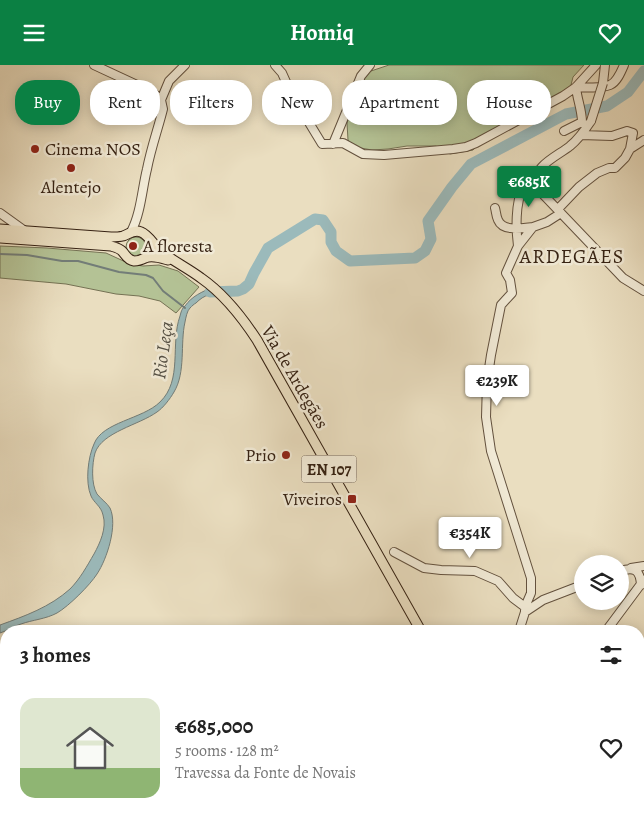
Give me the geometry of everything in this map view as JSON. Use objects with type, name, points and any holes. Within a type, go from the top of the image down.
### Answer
[{"type":"main road","name":"Via de Ardegães","points":[[0,229],[112,237],[136,231],[142,232],[162,253],[202,278],[212,287],[234,308],[247,325],[418,625]]},
{"type":"main road","points":[[122,251],[122,240],[128,234]]},
{"type":"main road","name":"Via de Ardegães","points":[[0,237],[111,246],[122,251],[130,260],[136,261],[146,257],[157,257],[178,263]]},
{"type":"main road","points":[[146,257],[150,252],[150,241]]},
{"type":"street","points":[[94,65],[152,92],[161,100],[163,109],[147,167],[138,215],[135,225],[128,234]]},
{"type":"street","points":[[161,100],[170,81],[185,65]]},
{"type":"street","points":[[275,65],[282,73],[289,89],[322,145],[343,143],[363,154],[384,155],[452,149],[476,143],[563,96],[576,87],[596,65]]},
{"type":"street","points":[[334,144],[361,75],[370,65]]},
{"type":"street","points":[[605,65],[603,83],[591,121],[571,146],[552,158],[541,168],[535,178],[536,187],[623,278],[644,291]]},
{"type":"street","points":[[576,87],[586,88],[610,85],[618,77],[624,65]]},
{"type":"street","points":[[564,131],[582,122],[582,115],[576,97],[576,87]]},
{"type":"street","points":[[495,207],[498,222],[504,227],[532,227],[547,222],[560,211],[579,187],[597,173],[615,167],[625,158],[630,149],[633,133],[627,131],[612,136],[581,135]]},
{"type":"street","points":[[630,149],[644,140]]},
{"type":"street","points":[[518,246],[518,203],[522,189],[530,178],[535,178]]},
{"type":"street","points":[[0,213],[24,231]]},
{"type":"street","points":[[521,625],[531,593],[530,578],[492,451],[486,417],[487,382],[501,305],[512,293],[510,280],[506,273],[518,246],[532,227]]},
{"type":"street","points":[[394,552],[424,568],[475,571],[498,581],[525,609]]},
{"type":"street","points":[[629,570],[644,566]]},
{"type":"street","points":[[610,625],[642,583],[640,576],[633,569]]},
{"type":"street","points":[[525,609],[574,588]]},
{"type":"green space","points":[[389,65],[584,65],[573,77],[570,89],[551,98],[551,80],[467,80],[467,125],[509,125],[482,141],[473,150],[450,154],[436,146],[407,146],[372,150],[355,147],[348,140],[347,125],[457,125],[457,80],[364,80],[368,72]]},
{"type":"green space","points":[[136,237],[143,240],[146,247],[143,254],[136,257],[129,254],[126,247],[129,240]]},
{"type":"green space","points":[[0,246],[106,253],[130,264],[143,266],[159,265],[178,271],[199,287],[176,313],[160,301],[139,296],[116,294],[66,284],[0,278]]},
{"type":"water","points":[[213,287],[220,294],[204,297],[187,312],[180,376],[174,392],[157,412],[113,434],[99,446],[95,453],[93,480],[95,490],[110,508],[113,523],[108,551],[97,574],[79,595],[57,613],[18,625],[0,625],[54,601],[74,585],[86,568],[98,545],[104,525],[102,512],[91,496],[88,484],[89,462],[94,444],[105,431],[153,408],[167,393],[174,373],[177,327],[182,310],[194,297]]},
{"type":"waterway","name":"Rio Leça","points":[[210,292],[238,291],[243,289],[249,284],[268,248],[315,219],[323,220],[331,232],[331,242],[336,251],[350,261],[415,258],[425,251],[431,239],[428,221],[471,164],[566,114],[607,106],[628,92],[644,71]]},
{"type":"waterway","points":[[0,254],[78,261],[119,272],[146,275],[153,278],[163,291],[185,308]]},
{"type":"place","name":"Cinema NOS","points":[[35,149]]},
{"type":"place","name":"Alentejo","points":[[71,168]]},
{"type":"place","name":"A floresta","points":[[133,246]]},
{"type":"place","name":"Prio","points":[[286,455]]},
{"type":"place","name":"Viveiros","points":[[352,499]]},
{"type":"district","name":"ARDEGÃES","points":[[572,256]]}]
